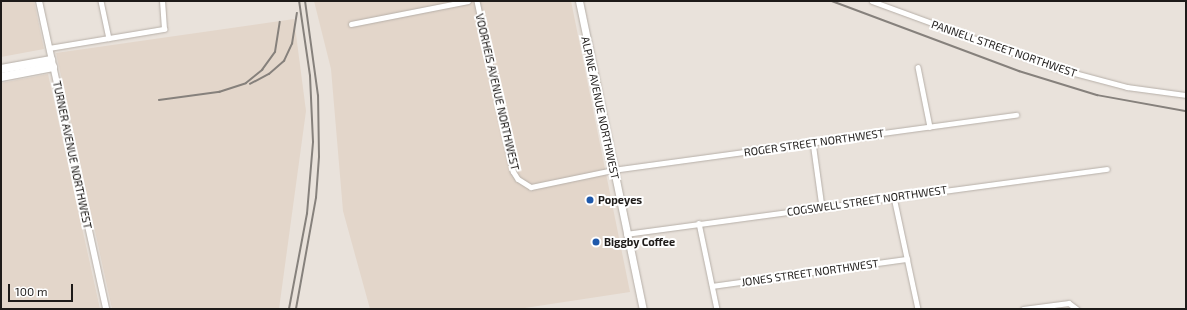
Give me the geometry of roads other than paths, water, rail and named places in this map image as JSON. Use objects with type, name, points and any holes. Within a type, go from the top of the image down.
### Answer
[{"type":"highway","points":[[1,69],[52,63]]},
{"type":"highway","points":[[1,77],[52,63]]},
{"type":"main road","name":"ALPINE AVENUE NORTHWEST","points":[[579,1],[642,309]]},
{"type":"street","name":"TURNER AVENUE NORTHWEST","points":[[39,1],[106,309]]},
{"type":"street","points":[[101,1],[109,38]]},
{"type":"street","points":[[49,48],[162,30],[167,25],[162,1]]},
{"type":"street","points":[[351,24],[468,1]]},
{"type":"street","name":"VOORHEIS AVENUE NORTHWEST","points":[[477,1],[518,179],[536,187],[613,170]]},
{"type":"street","name":"PANNELL STREET NORTHWEST","points":[[872,1],[1052,68],[1126,87],[1186,95]]},
{"type":"street","points":[[918,67],[930,127]]},
{"type":"street","name":"ROGER STREET NORTHWEST","points":[[613,170],[1016,115]]},
{"type":"street","points":[[813,142],[822,207]]},
{"type":"street","name":"COGSWELL STREET NORTHWEST","points":[[626,234],[894,197],[1107,170]]},
{"type":"street","points":[[894,197],[918,309]]},
{"type":"street","points":[[699,223],[717,309]]},
{"type":"street","name":"JONES STREET NORTHWEST","points":[[712,286],[907,259]]},
{"type":"street","points":[[1023,309],[1076,307]]},
{"type":"railway","points":[[289,309],[307,214],[313,142],[310,76],[299,1]]},
{"type":"railway","points":[[296,309],[316,198],[319,157],[318,96],[305,1]]},
{"type":"railway","points":[[832,1],[1019,71],[1097,95],[1186,111]]},
{"type":"railway","points":[[250,84],[269,74],[284,61],[292,44],[297,13]]},
{"type":"railway","points":[[159,100],[219,92],[246,83],[262,70],[275,52],[280,22]]},
{"type":"place","name":"Popeyes","points":[[590,200]]},
{"type":"place","name":"Biggby Coffee","points":[[596,242]]}]
